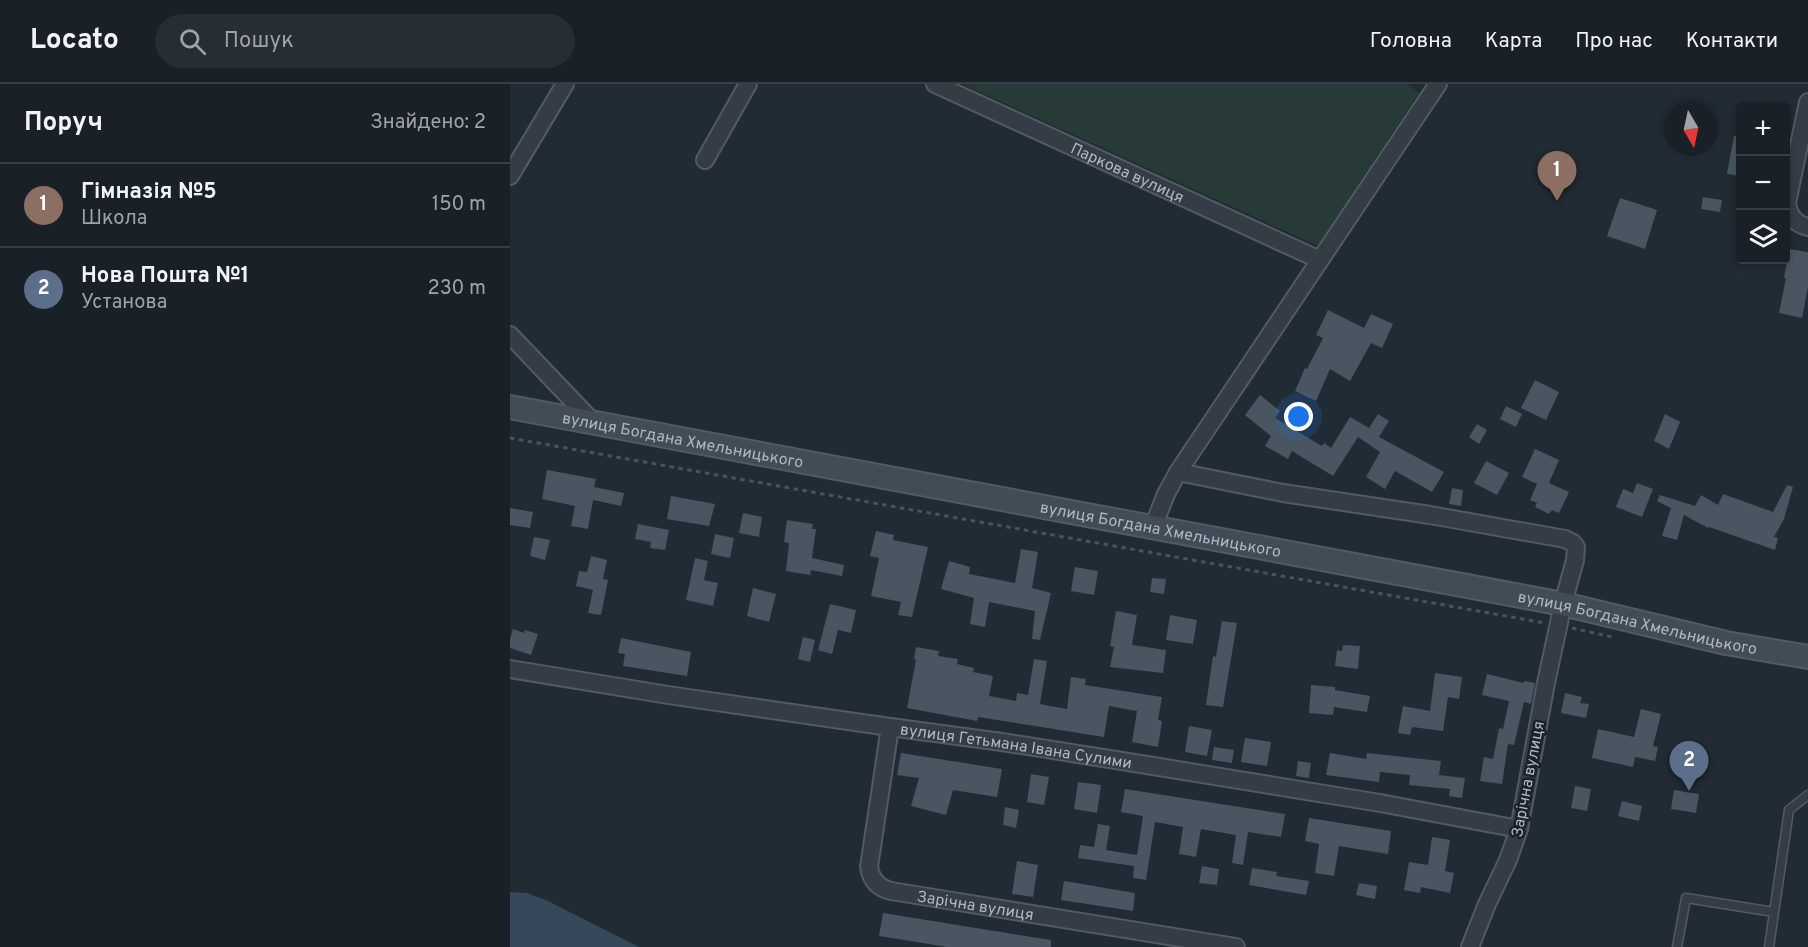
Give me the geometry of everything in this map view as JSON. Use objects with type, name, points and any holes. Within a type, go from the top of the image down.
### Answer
[{"type":"main road","name":"вулиця Богдана Хмельницького","points":[[510,407],[1153,528],[1560,615],[1808,657]]},
{"type":"street","points":[[510,176],[565,84]]},
{"type":"street","points":[[705,160],[748,84]]},
{"type":"street","name":"Паркова вулиця","points":[[934,84],[1320,260]]},
{"type":"street","points":[[1153,528],[1166,494],[1178,472],[1438,84]]},
{"type":"street","points":[[1808,102],[1787,203],[1791,217],[1797,223],[1808,227]]},
{"type":"street","points":[[510,334],[594,423]]},
{"type":"street","name":"Зарічна вулиця","points":[[1178,472],[1283,493],[1430,515],[1565,539],[1576,547],[1577,554],[1560,615],[1546,683],[1519,829],[1508,861],[1486,904],[1470,947]]},
{"type":"street","name":"вулиця Гетьмана Івана Сулими","points":[[510,669],[668,695],[1136,763],[1380,803],[1519,829]]},
{"type":"street","name":"Зарічна вулиця","points":[[890,727],[869,867],[870,874],[878,886],[891,891],[1236,947]]},
{"type":"lane","points":[[1769,947],[1789,810],[1808,795]]},
{"type":"lane","points":[[1677,947],[1686,898],[1774,912]]},
{"type":"path","points":[[510,438],[1560,615],[1615,637]]},
{"type":"green space","points":[[962,84],[1408,84],[1419,93],[1318,246]]},
{"type":"water","points":[[510,892],[527,893],[546,900],[639,947],[510,947]]},
{"type":"building","points":[[1734,136],[1736,136],[1736,175],[1727,174]]},
{"type":"building","points":[[1703,197],[1722,200],[1720,212],[1701,209]]},
{"type":"building","points":[[1620,198],[1657,210],[1645,249],[1607,236]]},
{"type":"building","points":[[1790,249],[1808,252],[1808,287],[1802,318],[1779,313],[1786,278],[1784,278],[1786,264],[1790,264]]},
{"type":"building","points":[[1328,310],[1364,328],[1371,314],[1393,324],[1382,348],[1371,343],[1350,381],[1330,369],[1316,401],[1295,391],[1305,368],[1307,369],[1323,338],[1316,335]]},
{"type":"building","points":[[1535,380],[1559,392],[1546,420],[1521,408]]},
{"type":"building","points":[[1260,395],[1280,411],[1275,418],[1322,446],[1324,443],[1331,448],[1350,417],[1369,428],[1378,414],[1389,421],[1379,437],[1444,472],[1432,492],[1395,471],[1385,489],[1366,477],[1380,452],[1358,437],[1333,476],[1292,451],[1288,459],[1265,446],[1271,436],[1245,415]]},
{"type":"building","points":[[1506,406],[1522,414],[1516,427],[1500,419]]},
{"type":"building","points":[[1665,414],[1680,422],[1669,449],[1654,441]]},
{"type":"building","points":[[1477,424],[1487,430],[1479,444],[1469,437]]},
{"type":"building","points":[[1535,449],[1559,460],[1549,483],[1569,492],[1559,513],[1552,510],[1549,514],[1535,507],[1537,503],[1530,500],[1537,484],[1522,477]]},
{"type":"building","points":[[1486,461],[1509,473],[1497,495],[1474,483]]},
{"type":"building","points":[[547,470],[596,479],[594,487],[624,493],[621,506],[593,500],[588,529],[571,526],[575,506],[542,499]]},
{"type":"building","points":[[1637,483],[1653,489],[1642,517],[1616,507],[1623,489],[1633,493]]},
{"type":"building","points":[[1787,485],[1793,487],[1784,519],[1774,537],[1778,538],[1775,550],[1708,528],[1684,515],[1677,540],[1662,536],[1671,508],[1657,501],[1660,495],[1695,506],[1701,495],[1718,505],[1723,494],[1773,512]]},
{"type":"building","points":[[1452,488],[1463,490],[1461,506],[1449,504]]},
{"type":"building","points":[[671,496],[715,504],[709,526],[667,519]]},
{"type":"building","points":[[510,508],[533,512],[530,528],[510,525]]},
{"type":"building","points":[[743,513],[762,517],[759,537],[739,533]]},
{"type":"building","points":[[787,520],[813,524],[812,529],[816,529],[812,558],[844,565],[842,576],[811,570],[810,575],[786,571],[789,543],[784,542]]},
{"type":"building","points":[[638,524],[669,530],[665,550],[650,548],[651,542],[635,539]]},
{"type":"building","points":[[876,531],[894,535],[893,540],[928,547],[912,617],[898,615],[901,602],[871,596],[879,558],[870,556]]},
{"type":"building","points":[[715,534],[734,538],[730,558],[711,554]]},
{"type":"building","points":[[534,537],[550,540],[545,560],[530,556]]},
{"type":"building","points":[[1021,549],[1038,552],[1032,588],[1051,593],[1040,640],[1032,639],[1035,611],[989,602],[985,627],[970,624],[974,598],[941,589],[949,561],[970,567],[969,574],[1015,583]]},
{"type":"building","points":[[591,556],[607,560],[603,579],[608,580],[601,615],[588,613],[593,590],[576,586],[579,571],[587,572]]},
{"type":"building","points":[[695,558],[708,561],[704,580],[718,583],[713,606],[686,600]]},
{"type":"building","points":[[1075,567],[1098,571],[1094,595],[1071,591]]},
{"type":"building","points":[[1152,578],[1166,579],[1164,594],[1150,592]]},
{"type":"building","points":[[753,588],[776,594],[769,622],[747,616]]},
{"type":"building","points":[[830,604],[856,610],[851,633],[838,630],[832,654],[818,650]]},
{"type":"building","points":[[1116,611],[1137,615],[1132,645],[1166,650],[1163,673],[1110,667],[1114,647],[1110,646]]},
{"type":"building","points":[[1170,615],[1197,620],[1193,644],[1166,640]]},
{"type":"building","points":[[1222,621],[1237,623],[1223,707],[1206,705],[1213,656],[1216,657]]},
{"type":"building","points":[[513,629],[538,634],[531,655],[510,648]]},
{"type":"building","points":[[803,637],[815,640],[810,662],[798,659]]},
{"type":"building","points":[[621,638],[691,652],[687,676],[623,666],[625,654],[618,653]]},
{"type":"building","points":[[1343,645],[1360,646],[1358,669],[1335,666],[1337,650],[1342,651]]},
{"type":"building","points":[[916,647],[939,651],[938,656],[958,659],[957,664],[974,668],[973,672],[993,676],[989,696],[1016,701],[1017,693],[1028,695],[1034,659],[1047,661],[1040,704],[1067,709],[1071,677],[1086,679],[1085,685],[1162,697],[1158,720],[1162,721],[1158,747],[1132,742],[1137,711],[1109,706],[1104,737],[978,717],[977,721],[907,708],[916,660],[914,659]]},
{"type":"building","points":[[1435,673],[1462,677],[1459,699],[1448,697],[1443,731],[1412,727],[1410,735],[1398,733],[1403,706],[1430,711]]},
{"type":"building","points":[[1487,674],[1524,683],[1524,681],[1535,683],[1531,704],[1524,702],[1514,745],[1508,744],[1502,784],[1480,781],[1484,757],[1493,759],[1499,728],[1503,729],[1509,701],[1482,695]]},
{"type":"building","points":[[1311,685],[1335,687],[1335,690],[1370,696],[1367,712],[1334,707],[1333,715],[1309,713]]},
{"type":"building","points":[[1565,693],[1582,697],[1580,703],[1589,704],[1586,718],[1561,713]]},
{"type":"building","points":[[1641,709],[1661,714],[1653,746],[1658,747],[1655,761],[1635,757],[1633,767],[1592,758],[1598,729],[1634,737]]},
{"type":"building","points":[[1189,726],[1212,730],[1207,756],[1185,752]]},
{"type":"building","points":[[1245,738],[1271,742],[1267,766],[1241,762]]},
{"type":"building","points":[[1214,747],[1234,750],[1232,763],[1212,760]]},
{"type":"building","points":[[901,753],[1002,769],[997,797],[953,790],[946,815],[911,806],[919,778],[897,775]]},
{"type":"building","points":[[1330,753],[1366,759],[1367,753],[1441,761],[1439,775],[1465,778],[1462,798],[1449,796],[1450,789],[1409,785],[1410,775],[1380,772],[1379,782],[1326,775]]},
{"type":"building","points":[[1298,761],[1311,763],[1309,778],[1296,776]]},
{"type":"building","points":[[1031,774],[1049,777],[1044,805],[1027,802]]},
{"type":"building","points":[[1078,782],[1101,785],[1097,813],[1074,809]]},
{"type":"building","points":[[1575,786],[1591,789],[1587,811],[1571,808]]},
{"type":"building","points":[[1125,789],[1285,814],[1281,837],[1248,832],[1243,865],[1232,863],[1236,835],[1201,829],[1196,857],[1179,854],[1183,827],[1155,822],[1146,880],[1133,878],[1134,866],[1078,858],[1080,845],[1094,847],[1098,824],[1110,826],[1106,850],[1137,855],[1143,816],[1121,812]]},
{"type":"building","points":[[1674,790],[1699,794],[1696,813],[1671,809]]},
{"type":"building","points":[[1622,801],[1642,806],[1639,821],[1618,816]]},
{"type":"building","points":[[1005,807],[1019,810],[1016,828],[1003,825]]},
{"type":"building","points":[[1309,818],[1391,831],[1388,854],[1339,846],[1334,876],[1315,873],[1319,844],[1305,841]]},
{"type":"building","points":[[1432,837],[1450,840],[1445,871],[1454,873],[1450,893],[1421,887],[1420,893],[1404,890],[1409,862],[1428,865]]},
{"type":"building","points":[[1017,861],[1038,865],[1033,897],[1012,894]]},
{"type":"building","points":[[1202,866],[1219,869],[1217,885],[1199,883]]},
{"type":"building","points":[[1252,868],[1277,872],[1276,876],[1309,881],[1306,895],[1249,885]]},
{"type":"building","points":[[1064,881],[1135,893],[1133,911],[1061,900]]},
{"type":"building","points":[[1359,883],[1377,886],[1375,899],[1356,895]]},
{"type":"building","points":[[883,913],[1051,940],[1051,947],[947,947],[879,936]]},
{"type":"place","name":"Гімназія №5","points":[[1557,201]]},
{"type":"place","name":"Нова Пошта №1","points":[[1689,791]]}]
